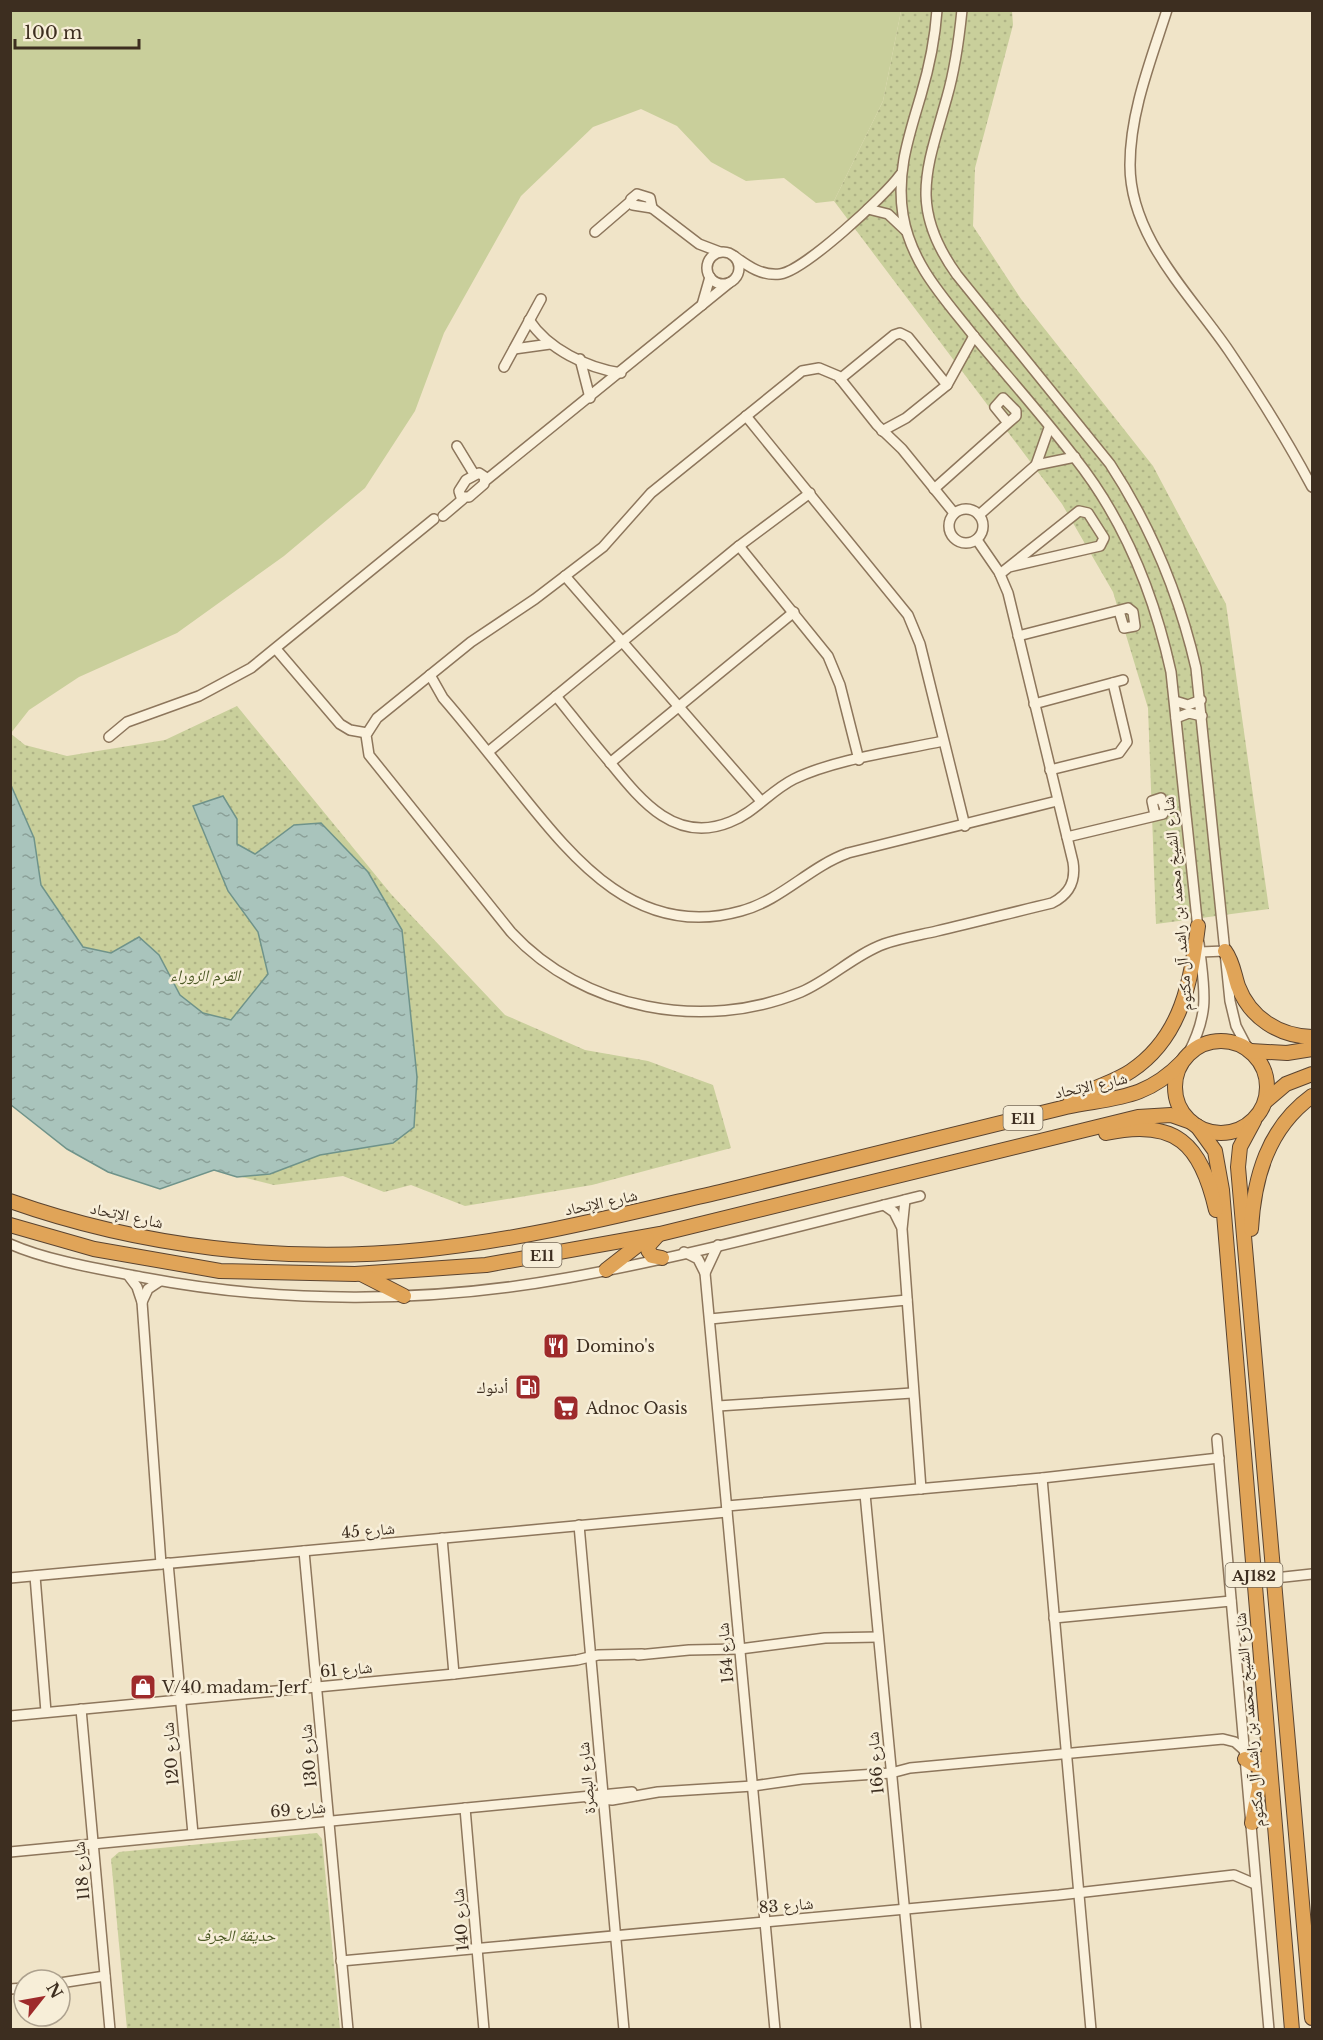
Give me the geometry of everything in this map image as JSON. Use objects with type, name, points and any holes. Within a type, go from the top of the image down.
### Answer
[{"type":"highway","points":[[1066,1107],[1077,1097],[1103,1087],[1132,1070],[1149,1056],[1169,1031],[1177,1019],[1189,984],[1198,926]]},
{"type":"highway","points":[[1225,951],[1231,961],[1241,992],[1259,1017],[1290,1034],[1312,1037]]},
{"type":"highway","points":[[1312,1048],[1287,1053],[1250,1050],[1236,1043],[1217,1041],[1198,1046],[1185,1058],[1175,1087],[1182,1112],[1194,1124],[1220,1133],[1238,1130],[1254,1120],[1266,1101],[1286,1084],[1312,1074]]},
{"type":"highway","points":[[1250,1050],[1266,1074],[1266,1101]]},
{"type":"highway","name":"شارع الإتحاد","points":[[10,1201],[94,1226],[220,1248],[323,1254],[421,1250],[597,1222],[1066,1107],[1150,1089],[1185,1058]]},
{"type":"highway","points":[[1248,1270],[1253,1197],[1259,1171],[1286,1120],[1312,1096]]},
{"type":"highway","name":"E11","points":[[10,1225],[84,1247],[220,1271],[355,1274],[486,1265],[654,1235],[1065,1132],[1153,1114],[1171,1115],[1194,1124]]},
{"type":"highway","name":"AJ182","points":[[1254,1120],[1243,1137],[1238,1156],[1312,2018]]},
{"type":"highway","name":"شارع الشيخ محمد بن راشد آل مكتوم","points":[[1194,1124],[1212,1146],[1217,1157],[1292,2030]]},
{"type":"highway","points":[[1065,1132],[1090,1136],[1145,1128],[1166,1133],[1185,1144],[1203,1165],[1226,1245]]},
{"type":"highway","points":[[654,1235],[648,1250],[652,1256],[662,1258]]},
{"type":"highway","points":[[606,1270],[654,1235]]},
{"type":"highway","points":[[355,1274],[376,1281],[404,1296]]},
{"type":"highway","points":[[1252,1823],[1259,1788],[1260,1761],[1254,1688],[1262,1677]]},
{"type":"highway","points":[[1244,1754],[1253,1764],[1260,1761]]},
{"type":"street","points":[[907,232],[900,175],[906,141],[928,69],[937,10]]},
{"type":"street","points":[[962,10],[955,66],[927,165],[926,204],[933,233],[945,260],[1087,434],[1130,495],[1164,561],[1190,641],[1201,700],[1232,1014],[1250,1050]]},
{"type":"street","points":[[1167,10],[1140,97],[1133,131],[1130,166],[1136,206],[1156,249],[1251,384],[1312,487]]},
{"type":"street","points":[[596,232],[637,194],[646,195],[652,208],[699,244],[734,256],[758,271],[777,274],[796,268],[891,188],[900,175]]},
{"type":"street","points":[[868,208],[888,214],[907,232]]},
{"type":"street","name":"شارع الشيخ محمد بن راشد آل مكتوم","points":[[907,232],[927,277],[1075,457],[1104,499],[1139,565],[1163,635],[1175,701],[1205,1007],[1200,1031],[1185,1058]]},
{"type":"street","points":[[699,244],[708,263],[710,277],[702,307]]},
{"type":"street","points":[[708,263],[720,252]]},
{"type":"street","points":[[109,737],[127,722],[222,686],[276,649],[438,517],[469,497],[485,481],[702,307],[732,281],[739,267],[734,256]]},
{"type":"street","points":[[710,277],[716,282],[732,281],[758,271]]},
{"type":"street","points":[[504,367],[540,299]]},
{"type":"street","points":[[530,320],[550,344],[599,369],[621,373]]},
{"type":"street","points":[[840,379],[894,334],[900,333],[908,337],[947,385]]},
{"type":"street","points":[[882,431],[914,412],[947,385],[974,336]]},
{"type":"street","points":[[514,349],[550,344]]},
{"type":"street","points":[[580,359],[590,398]]},
{"type":"street","points":[[954,513],[902,449],[882,431],[840,379],[825,369],[807,369],[796,375],[651,493],[603,547],[535,599],[471,642],[377,718],[367,733],[366,745],[371,760],[524,946],[566,976],[598,991],[631,1003],[664,1010],[709,1012],[769,1003],[816,985],[886,943],[1052,903],[1066,894],[1074,879],[1074,862],[1057,801],[1008,593],[1000,574],[977,540]]},
{"type":"street","points":[[746,416],[902,606],[913,624],[965,826]]},
{"type":"street","points":[[934,489],[1008,423]]},
{"type":"street","points":[[979,515],[1036,465],[1049,428]]},
{"type":"street","points":[[457,446],[474,474]]},
{"type":"street","points":[[1036,465],[1075,457]]},
{"type":"street","points":[[463,499],[459,494],[460,488],[474,474],[482,474],[485,481]]},
{"type":"street","points":[[488,752],[739,546],[810,493]]},
{"type":"street","points":[[962,509],[972,510],[979,515],[983,523],[983,532],[977,540],[969,544],[960,543],[952,538],[948,530],[949,521],[954,513],[962,509]]},
{"type":"street","points":[[1000,574],[1078,511],[1088,513],[1104,538],[1100,546],[1009,567]]},
{"type":"street","points":[[739,546],[819,643],[836,670],[860,760]]},
{"type":"street","points":[[565,576],[621,643],[681,705],[761,801]]},
{"type":"street","points":[[1018,636],[1119,611]]},
{"type":"street","points":[[610,763],[794,612]]},
{"type":"street","points":[[276,649],[340,724],[350,730],[367,733]]},
{"type":"street","points":[[430,675],[444,698],[553,833],[593,875],[632,901],[684,916],[724,915],[751,909],[782,894],[818,867],[838,857],[1057,801]]},
{"type":"street","points":[[1034,704],[1118,682],[1127,742],[1125,749],[1119,753],[1050,770]]},
{"type":"street","points":[[556,696],[639,799],[677,825],[703,828],[721,825],[743,815],[782,786],[803,775],[943,741]]},
{"type":"street","points":[[1175,701],[1188,705],[1201,700]]},
{"type":"street","points":[[1176,718],[1189,713],[1202,716]]},
{"type":"street","points":[[1067,837],[1155,815]]},
{"type":"street","points":[[1200,951],[1225,951]]},
{"type":"street","points":[[10,1244],[128,1275],[160,1281],[281,1294],[404,1296],[565,1279],[920,1196]]},
{"type":"street","points":[[905,1200],[902,1229],[912,1394],[921,1489]]},
{"type":"street","points":[[884,1205],[897,1217],[902,1229]]},
{"type":"street","points":[[705,1273],[718,1245]]},
{"type":"street","points":[[684,1252],[698,1259],[705,1273]]},
{"type":"street","name":"شارع 154","points":[[705,1273],[775,2030]]},
{"type":"street","name":"شارع 120","points":[[128,1275],[138,1287],[142,1302],[164,1564],[193,1834]]},
{"type":"street","points":[[142,1302],[148,1289],[160,1281]]},
{"type":"street","points":[[710,1319],[907,1300]]},
{"type":"street","points":[[718,1406],[912,1394]]},
{"type":"street","points":[[1217,1439],[1269,2030]]},
{"type":"street","name":"شارع 45","points":[[10,1578],[579,1525],[1219,1458]]},
{"type":"street","points":[[1042,1478],[1091,2030]]},
{"type":"street","name":"شارع 166","points":[[865,1494],[916,2030]]},
{"type":"street","name":"شارع البصرة","points":[[579,1525],[624,2030]]},
{"type":"street","points":[[442,1538],[454,1674]]},
{"type":"street","name":"شارع 130","points":[[304,1551],[348,2030]]},
{"type":"street","points":[[1275,1578],[1312,1574]]},
{"type":"street","points":[[35,1576],[46,1712]]},
{"type":"street","points":[[1054,1618],[1231,1601]]},
{"type":"street","name":"شارع 61","points":[[10,1716],[878,1633]]},
{"type":"street","name":"شارع 118","points":[[81,1709],[110,2030]]},
{"type":"street","points":[[1223,1739],[1242,1726]]},
{"type":"street","points":[[1223,1739],[1235,1743],[1244,1754]]},
{"type":"street","name":"شارع 69","points":[[10,1851],[1223,1739]]},
{"type":"street","name":"شارع 140","points":[[465,1808],[484,2030]]},
{"type":"street","name":"شارع 83","points":[[342,1960],[1079,1893],[1234,1875],[1254,1862]]},
{"type":"street","name":"شارع 83","points":[[1234,1875],[1255,1884]]},
{"type":"street","points":[[72,1982],[105,1979]]},
{"type":"green space","points":[[11,11],[901,11],[883,101],[834,201],[816,203],[784,178],[746,181],[711,162],[677,126],[641,109],[593,127],[521,196],[444,333],[415,411],[365,488],[284,556],[177,633],[79,677],[29,710],[11,733]]},
{"type":"green space","points":[[901,11],[1012,11],[1013,25],[975,168],[973,226],[1021,299],[1153,466],[1226,604],[1269,909],[1156,924],[1148,708],[1113,592],[1062,504],[834,201],[883,101]]},
{"type":"green space","name":"القرم الزوراء","points":[[237,706],[391,894],[505,1015],[585,1050],[648,1061],[713,1085],[731,1148],[592,1185],[465,1206],[411,1185],[384,1192],[343,1176],[274,1185],[214,1170],[160,1189],[108,1172],[67,1149],[11,1105],[10,733],[25,745],[67,756],[165,740]]},
{"type":"green space","name":"حديقة الجرف","points":[[317,1833],[322,1839],[340,2029],[127,2029],[111,1859],[119,1852]]},
{"type":"water","points":[[10,783],[34,838],[41,885],[83,947],[111,953],[139,937],[159,955],[180,995],[203,1013],[231,1020],[268,974],[258,932],[228,891],[193,806],[223,796],[237,819],[237,844],[255,854],[294,825],[321,823],[368,872],[402,930],[417,1077],[414,1127],[393,1143],[320,1155],[270,1174],[237,1177],[214,1170],[160,1189],[108,1172],[67,1149],[11,1105]]},
{"type":"place","name":"Domino's","points":[[556,1346]]},
{"type":"place","name":"أدنوك","points":[[528,1387]]},
{"type":"place","name":"Adnoc Oasis","points":[[566,1408]]},
{"type":"place","name":"V/40 madam. Jerf","points":[[143,1687]]}]
